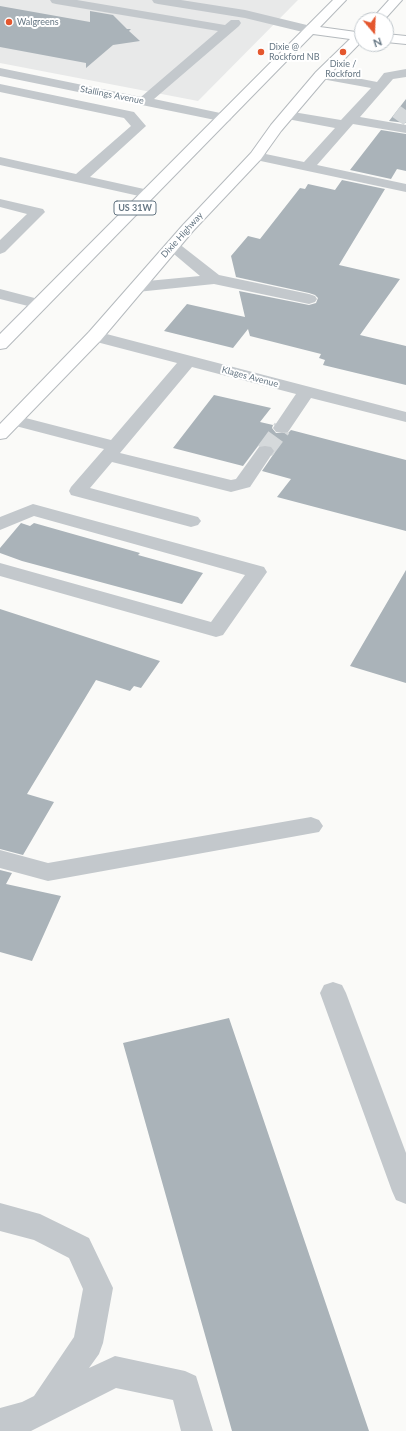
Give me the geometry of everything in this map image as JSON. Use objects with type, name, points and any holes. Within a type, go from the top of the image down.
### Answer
[{"type":"main road","name":"US 31W","points":[[0,344],[340,0]]},
{"type":"main road","points":[[385,12],[396,0]]},
{"type":"main road","points":[[311,30],[354,35]]},
{"type":"main road","points":[[394,39],[406,40]]},
{"type":"main road","name":"Dixie Highway","points":[[0,434],[95,336],[173,246],[256,156],[287,115],[321,75],[354,43]]},
{"type":"street","points":[[56,0],[227,29]]},
{"type":"street","points":[[158,0],[244,14],[311,30]]},
{"type":"street","points":[[144,101],[244,14]]},
{"type":"street","name":"Stallings Avenue","points":[[0,73],[225,118]]},
{"type":"street","points":[[307,167],[389,76],[406,73]]},
{"type":"street","points":[[321,75],[379,86]]},
{"type":"street","points":[[144,86],[159,88]]},
{"type":"street","points":[[0,88],[129,115],[138,126],[80,179]]},
{"type":"street","points":[[287,115],[347,122],[400,125]]},
{"type":"street","points":[[256,156],[406,188]]},
{"type":"street","points":[[0,161],[148,194]]},
{"type":"street","points":[[0,203],[38,212],[0,249]]},
{"type":"street","points":[[173,246],[214,279]]},
{"type":"street","points":[[137,288],[214,279],[309,299]]},
{"type":"street","points":[[0,294],[40,304]]},
{"type":"street","name":"Klages Avenue","points":[[95,336],[406,417]]},
{"type":"street","points":[[188,361],[78,491],[191,521]]},
{"type":"street","points":[[282,428],[306,392]]},
{"type":"street","points":[[14,420],[112,452],[231,486],[243,483],[265,451]]},
{"type":"street","points":[[0,524],[33,510],[257,572],[216,630],[0,569]]},
{"type":"street","points":[[0,859],[48,872],[311,826]]},
{"type":"street","points":[[332,993],[406,1191]]},
{"type":"street","points":[[0,1217],[40,1228],[79,1248],[98,1288],[88,1343],[46,1406]]},
{"type":"street","points":[[0,1424],[26,1417],[115,1372],[185,1387],[197,1431]]},
{"type":"shaded area","points":[[0,0],[298,0],[198,101],[0,63]]},
{"type":"building","name":"Walgreens","points":[[0,6],[90,22],[90,11],[113,15],[127,29],[131,29],[129,31],[140,41],[113,45],[86,68],[86,63],[0,47]]},
{"type":"building","points":[[406,99],[406,123],[389,121]]},
{"type":"building","points":[[381,130],[406,134],[406,171],[397,169],[391,179],[350,170]]},
{"type":"building","points":[[342,180],[385,189],[339,265],[400,279],[360,335],[406,346],[406,385],[323,365],[325,360],[319,358],[321,354],[250,336],[248,329],[233,348],[164,331],[187,304],[245,317],[239,291],[309,305],[316,303],[318,298],[309,293],[236,277],[231,256],[248,236],[260,239],[300,188],[305,189],[308,184],[335,190]]},
{"type":"building","points":[[214,395],[271,408],[260,422],[273,425],[272,428],[276,433],[288,433],[291,430],[406,460],[406,531],[277,497],[291,479],[262,471],[275,452],[271,446],[258,446],[243,466],[173,448]]},
{"type":"building","points":[[21,523],[30,526],[34,523],[140,553],[138,555],[203,573],[182,604],[22,561],[0,553],[0,548]]},
{"type":"building","points":[[406,570],[406,683],[350,666]]},
{"type":"building","points":[[0,609],[160,661],[141,688],[134,686],[130,691],[96,680],[27,794],[54,802],[23,855],[0,849]]},
{"type":"building","points":[[0,870],[12,873],[6,884],[61,896],[32,961],[0,952]]},
{"type":"building","points":[[229,1018],[369,1431],[232,1431],[123,1043]]},
{"type":"tunnel","points":[[398,121],[406,110]]},
{"type":"tunnel","points":[[265,451],[282,428]]},
{"type":"place","name":"Walgreens","points":[[9,22]]},
{"type":"place","name":"Dixie @ Rockford NB","points":[[261,52]]},
{"type":"place","name":"Dixie / Rockford","points":[[343,52]]}]
